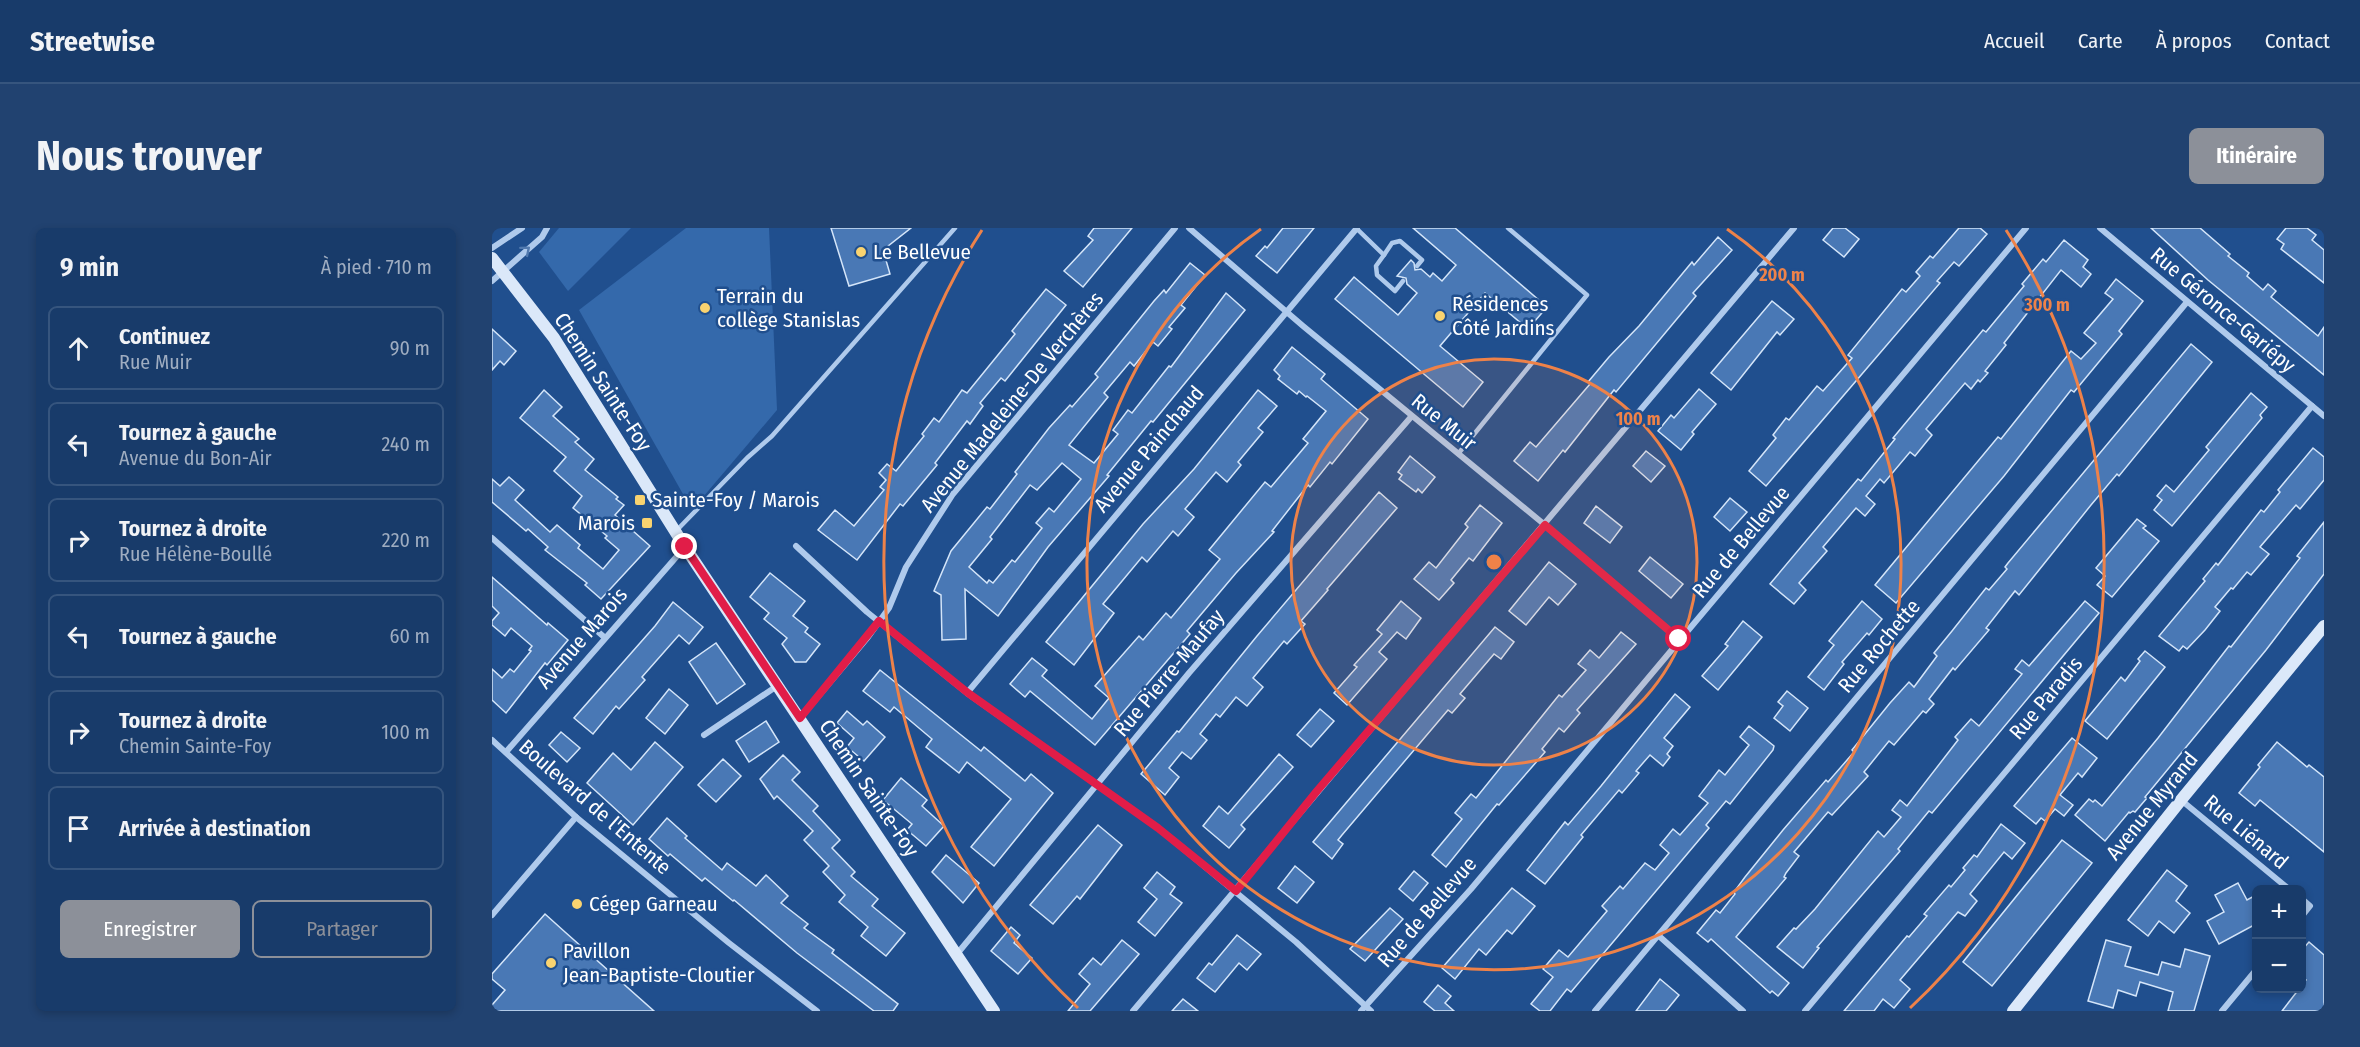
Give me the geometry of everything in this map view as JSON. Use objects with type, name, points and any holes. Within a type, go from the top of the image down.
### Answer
[{"type":"main road","name":"Chemin Sainte-Foy","points":[[492,258],[554,338],[675,532],[994,1011]]},
{"type":"main road","name":"Avenue Myrand","points":[[2013,1011],[2181,800],[2324,627]]},
{"type":"street","points":[[492,248],[522,228]]},
{"type":"street","points":[[492,281],[542,237],[547,228]]},
{"type":"street","name":"Avenue Madeleine-De Verchères","points":[[800,718],[889,608],[906,567],[953,494],[1175,228]]},
{"type":"street","name":"Rue Muir","points":[[1189,228],[1411,417],[1545,525],[1679,639]]},
{"type":"street","points":[[1133,1011],[1794,228]]},
{"type":"street","name":"Rue de Bellevue","points":[[1363,1009],[1471,889],[2026,228]]},
{"type":"street","name":"Rue Géronce-Gariépy","points":[[2100,228],[2324,416]]},
{"type":"street","name":"Avenue Painchaud","points":[[968,693],[1357,229]]},
{"type":"street","name":"Rue Rochette","points":[[1595,1011],[2187,302]]},
{"type":"street","name":"Rue Paradis","points":[[1804,1011],[2312,406]]},
{"type":"street","name":"Rue Pierre-Maufay","points":[[957,954],[1189,674],[1411,417]]},
{"type":"street","points":[[492,538],[604,638]]},
{"type":"street","points":[[795,546],[879,621],[968,693],[1158,828],[1296,942],[1363,1009],[1371,1011]]},
{"type":"street","name":"Avenue Marois","points":[[506,752],[685,547]]},
{"type":"street","points":[[704,735],[777,686]]},
{"type":"street","name":"Boulevard de l'Entente","points":[[492,740],[576,817],[729,943],[817,1011]]},
{"type":"street","name":"Rue Liénard","points":[[2181,800],[2284,885]]},
{"type":"street","points":[[492,915],[576,817]]},
{"type":"street","points":[[1659,936],[1743,1011]]},
{"type":"street","points":[[2222,1011],[2252,975]]},
{"type":"lane","points":[[675,532],[747,458],[772,436],[955,228]]},
{"type":"lane","points":[[1458,454],[1587,295],[1508,228]]},
{"type":"lane","points":[[1357,229],[1384,255]]},
{"type":"lane","points":[[1403,281],[1395,291],[1377,274],[1376,266],[1392,243],[1400,241],[1422,260],[1417,266]]},
{"type":"shaded area","points":[[559,228],[631,228],[568,291],[539,252]]},
{"type":"shaded area","points":[[686,228],[769,228],[777,410],[692,510],[579,310]]},
{"type":"building","name":"Le Bellevue","points":[[831,228],[911,228],[883,250],[890,274],[849,286]]},
{"type":"building","points":[[1094,228],[1132,228],[1083,287],[1064,271],[1093,240],[1088,236]]},
{"type":"building","points":[[1283,228],[1314,228],[1277,273],[1256,256],[1265,246],[1267,248]]},
{"type":"building","name":"Résidences Côté Jardins","points":[[1413,228],[1455,228],[1547,307],[1528,329],[1485,293],[1440,346],[1483,382],[1463,407],[1335,299],[1354,277],[1398,315],[1417,293],[1407,284],[1406,278],[1397,276],[1411,260],[1415,270],[1421,269],[1430,277],[1433,273],[1442,281],[1456,265]]},
{"type":"building","points":[[1833,228],[1845,228],[1859,239],[1844,257],[1823,240]]},
{"type":"building","points":[[1959,228],[1980,228],[1987,234],[1959,266],[1954,262],[1937,281],[1940,283],[1766,486],[1749,471],[1776,438],[1773,435],[1786,418],[1789,420],[1817,386],[1823,391],[1852,358],[1848,355],[1902,289],[1906,292],[1920,276],[1916,272],[1930,256],[1933,258]]},
{"type":"building","points":[[2151,228],[2200,228],[2230,254],[2228,256],[2249,273],[2247,276],[2263,290],[2268,284],[2276,291],[2271,297],[2318,336],[2324,327],[2324,375],[2208,280]]},
{"type":"building","points":[[2286,228],[2307,228],[2316,235],[2312,240],[2324,250],[2324,283],[2281,249],[2284,244],[2277,239]]},
{"type":"building","points":[[1718,237],[1732,250],[1693,293],[1696,296],[1616,392],[1614,390],[1565,452],[1563,450],[1538,481],[1514,461],[1530,442],[1536,447],[1590,384],[1588,382],[1609,357],[1639,326],[1692,262],[1694,265]]},
{"type":"building","points":[[2064,240],[2088,260],[2083,267],[2091,274],[2081,287],[2061,270],[2004,343],[2006,345],[1985,371],[1988,373],[1971,389],[1965,383],[1926,429],[1932,435],[1915,456],[1910,452],[1884,483],[1880,479],[1866,496],[1875,504],[1865,516],[1856,508],[1823,547],[1827,551],[1799,583],[1806,590],[1794,604],[1770,584],[1858,479],[1861,481],[1895,439],[1893,438],[1983,330],[1986,332],[2043,259],[2046,262]]},
{"type":"building","points":[[1190,263],[1205,275],[1181,305],[1185,308],[1169,327],[1172,329],[1158,346],[1153,342],[1134,366],[1130,362],[1104,393],[1108,397],[1069,445],[1094,463],[1118,434],[1113,430],[1128,410],[1132,413],[1169,366],[1171,367],[1226,293],[1245,310],[1048,547],[998,616],[965,589],[966,639],[942,640],[941,595],[934,591],[951,551],[987,507],[990,509],[1049,428],[1070,405],[1072,407],[1098,377],[1095,374],[1154,301],[1164,290],[1166,293]],"holes":[[[1062,463],[1081,479],[1054,512],[1049,508],[1036,523],[1042,528],[1015,562],[1012,560],[993,583],[989,580],[987,583],[969,567],[1030,485],[1037,490]]]},
{"type":"building","points":[[2116,279],[2143,301],[2119,331],[2122,334],[2074,392],[2071,390],[2004,476],[1896,603],[1875,585],[1998,437],[2001,439],[2071,351],[2081,359],[2096,343],[2084,333],[2113,299],[2105,293]]},
{"type":"building","points":[[1046,289],[1066,305],[1005,381],[1001,378],[980,403],[983,406],[970,424],[967,421],[935,463],[937,465],[903,506],[900,504],[857,560],[818,530],[835,510],[854,526],[884,490],[880,487],[886,480],[879,473],[887,464],[896,471],[924,436],[922,434],[934,418],[939,422],[962,390],[967,393],[1015,334],[1012,331]]},
{"type":"building","points":[[1772,301],[1794,319],[1780,335],[1777,332],[1731,390],[1711,373]]},
{"type":"building","points":[[492,329],[516,351],[504,365],[500,361],[492,370]]},
{"type":"building","points":[[2191,344],[2212,362],[2119,476],[2117,474],[2091,505],[2019,595],[2015,591],[1986,628],[1989,630],[1955,670],[1953,668],[1929,699],[1934,704],[1926,713],[1923,711],[1894,745],[1889,741],[1864,772],[1868,776],[1832,815],[1828,812],[1794,852],[1799,856],[1786,873],[1784,877],[1786,878],[1736,937],[1789,983],[1778,996],[1772,991],[1770,993],[1711,939],[1708,942],[1697,933],[1716,910],[1720,913],[1745,877],[1783,830],[1826,780],[1828,782],[1854,752],[1852,750],[1890,703],[1909,682],[1914,687],[1937,656],[1934,653],[1986,588],[1989,590],[2007,569],[2005,567],[2008,563]]},
{"type":"building","points":[[1292,347],[1325,374],[1321,379],[1368,419],[1332,464],[1330,462],[1310,487],[1308,485],[1272,531],[1274,532],[1187,631],[1190,634],[1095,745],[1030,691],[1025,697],[1010,684],[1032,658],[1047,670],[1042,676],[1092,719],[1109,698],[1095,686],[1139,636],[1143,640],[1166,613],[1171,618],[1220,559],[1209,550],[1265,482],[1271,487],[1308,443],[1303,439],[1326,411],[1299,391],[1297,394],[1278,379],[1280,376],[1274,370]]},
{"type":"building","points":[[1699,389],[1716,404],[1692,432],[1694,434],[1681,450],[1658,431],[1671,415],[1674,418]]},
{"type":"building","points":[[544,390],[562,407],[553,416],[579,439],[575,442],[594,459],[585,470],[618,497],[616,499],[624,505],[615,515],[650,546],[601,599],[585,585],[587,583],[545,550],[548,547],[528,529],[526,531],[492,502],[492,479],[500,486],[509,477],[524,490],[515,500],[550,532],[557,525],[580,545],[578,548],[603,569],[619,550],[605,538],[607,536],[573,508],[582,496],[554,471],[566,457],[520,418]]},
{"type":"building","points":[[1258,390],[1277,406],[1258,428],[1263,432],[1238,462],[1241,465],[1227,482],[1216,472],[1185,509],[1194,517],[1178,536],[1173,531],[1147,562],[1142,557],[1103,604],[1114,613],[1074,665],[1046,642],[1143,524],[1194,469]]},
{"type":"building","points":[[2251,393],[2267,407],[2260,415],[2262,418],[2172,526],[2154,510],[2162,500],[2157,496],[2166,485],[2174,492],[2209,450],[2206,447]]},
{"type":"building","points":[[2313,448],[2324,457],[2324,480],[2300,509],[2296,505],[2260,547],[2269,554],[2251,575],[2247,572],[2215,607],[2220,611],[2205,630],[2187,649],[2183,646],[2179,651],[2159,636],[2205,581],[2203,579],[2216,563],[2218,565],[2261,510],[2264,512],[2280,492],[2278,490]]},
{"type":"building","points":[[1646,451],[1665,466],[1651,482],[1633,466]]},
{"type":"building","points":[[1410,456],[1435,477],[1422,493],[1418,489],[1416,492],[1399,479],[1402,475],[1398,472]]},
{"type":"building","points":[[1379,492],[1397,508],[1301,621],[1305,624],[1287,644],[1284,641],[1253,678],[1263,687],[1247,706],[1236,697],[1220,717],[1216,714],[1200,734],[1207,740],[1191,759],[1182,752],[1169,768],[1179,777],[1165,795],[1141,774],[1177,731],[1179,732]]},
{"type":"building","points":[[1730,498],[1747,512],[1730,531],[1714,517]]},
{"type":"building","points":[[1480,505],[1502,523],[1473,561],[1469,558],[1451,580],[1454,583],[1439,600],[1414,579],[1429,562],[1436,568],[1468,527],[1465,524]]},
{"type":"building","points":[[1596,506],[1622,527],[1610,543],[1584,523]]},
{"type":"building","points":[[2137,519],[2146,526],[2143,528],[2159,541],[2112,597],[2097,585],[2105,576],[2096,568]]},
{"type":"building","points":[[2324,522],[2324,574],[2266,650],[2145,797],[2147,798],[2135,812],[2129,812],[2105,841],[2075,815],[2089,799],[2093,802],[2095,800],[2102,806],[2229,646],[2231,647],[2300,558],[2297,556]]},
{"type":"building","points":[[1650,557],[1683,584],[1671,598],[1639,571]]},
{"type":"building","points":[[1549,562],[1576,584],[1558,605],[1549,597],[1526,625],[1509,611]]},
{"type":"building","points":[[770,573],[805,601],[793,616],[808,628],[805,632],[820,644],[806,662],[795,662],[782,644],[787,638],[764,619],[769,613],[750,597]]},
{"type":"building","points":[[492,577],[547,625],[548,623],[568,640],[547,665],[545,663],[506,713],[492,700],[492,669],[502,678],[510,669],[514,672],[531,651],[529,650],[532,646],[511,628],[505,636],[492,625],[492,621],[499,613],[492,606]]},
{"type":"building","points":[[1401,601],[1421,618],[1406,639],[1397,632],[1379,652],[1387,659],[1347,705],[1334,693],[1357,667],[1354,665],[1382,634],[1377,630]]},
{"type":"building","points":[[1862,601],[1882,619],[1842,662],[1844,664],[1824,690],[1808,677],[1834,645],[1829,641]]},
{"type":"building","points":[[2085,601],[2099,613],[1932,813],[1929,811],[1898,849],[1900,851],[1817,947],[1819,948],[1803,968],[1777,947],[1815,909],[1878,831],[1884,837],[1901,817],[1892,810],[1900,800],[1907,806],[1958,740],[1955,737],[1971,719],[1979,726],[2022,674],[2015,669],[2022,660],[2029,666]]},
{"type":"building","points":[[673,602],[703,627],[689,644],[679,635],[642,677],[645,680],[619,709],[616,706],[593,734],[574,718],[655,626]]},
{"type":"building","points":[[1743,621],[1762,637],[1718,690],[1702,676],[1728,646],[1725,644]]},
{"type":"building","points":[[1495,627],[1514,642],[1501,659],[1494,654],[1460,694],[1465,698],[1452,713],[1448,710],[1338,840],[1343,844],[1332,859],[1313,842]]},
{"type":"building","points":[[1621,632],[1636,644],[1577,710],[1580,713],[1564,732],[1559,728],[1542,749],[1545,752],[1499,805],[1497,804],[1446,867],[1432,855],[1462,819],[1455,813],[1471,794],[1476,798],[1559,695],[1562,697],[1586,670],[1578,664],[1590,650],[1599,658]]},
{"type":"building","points":[[716,643],[745,684],[717,704],[689,662]]},
{"type":"building","points":[[2145,651],[2165,667],[2107,739],[2085,721],[2121,677],[2125,681]]},
{"type":"building","points":[[880,670],[981,751],[984,747],[1025,781],[1031,774],[1053,793],[994,866],[971,847],[1011,799],[967,762],[959,773],[926,747],[932,739],[894,707],[890,712],[863,691]]},
{"type":"building","points":[[669,689],[688,705],[665,734],[646,718]]},
{"type":"building","points":[[1787,691],[1808,708],[1790,731],[1774,718],[1783,706],[1778,702]]},
{"type":"building","points":[[1675,694],[1690,707],[1664,738],[1673,746],[1667,754],[1670,757],[1663,766],[1650,755],[1636,771],[1639,773],[1622,793],[1619,790],[1581,835],[1583,837],[1545,884],[1527,870],[1565,822],[1568,825],[1601,786]]},
{"type":"building","points":[[1320,709],[1334,721],[1311,747],[1297,735]]},
{"type":"building","points":[[847,711],[863,725],[867,721],[885,737],[864,761],[847,747],[854,738],[837,723]]},
{"type":"building","points":[[766,721],[779,742],[749,762],[736,741]]},
{"type":"building","points":[[1749,726],[1774,746],[1773,750],[1730,804],[1726,801],[1706,825],[1709,828],[1571,992],[1567,989],[1550,1011],[1540,1011],[1531,1004],[1553,977],[1543,969],[1559,950],[1568,957],[1607,911],[1602,906],[1620,886],[1623,889],[1645,863],[1655,870],[1669,853],[1660,845],[1673,829],[1680,835],[1708,803],[1699,796],[1719,770],[1725,775],[1749,745],[1740,737]]},
{"type":"building","points":[[561,732],[580,748],[567,762],[549,745]]},
{"type":"building","points":[[2072,738],[2097,758],[2082,777],[2078,773],[2060,795],[2073,805],[2064,816],[2055,809],[2045,821],[2041,818],[2036,824],[2014,806]]},
{"type":"building","points":[[655,742],[683,767],[633,825],[587,783],[613,753],[631,770]]},
{"type":"building","points":[[2277,742],[2307,767],[2309,765],[2324,777],[2324,852],[2260,800],[2255,806],[2239,793]]},
{"type":"building","points":[[1279,754],[1293,767],[1241,825],[1245,829],[1229,848],[1203,826],[1219,806],[1228,814]]},
{"type":"building","points":[[783,755],[800,772],[792,780],[818,806],[813,811],[840,840],[832,848],[855,872],[851,876],[878,899],[872,906],[905,933],[886,956],[861,936],[868,927],[839,902],[845,895],[823,872],[829,866],[804,840],[813,831],[777,796],[774,799],[760,779]]},
{"type":"building","points":[[723,759],[741,776],[716,802],[698,785]]},
{"type":"building","points":[[901,778],[927,800],[922,806],[944,826],[926,846],[907,830],[912,824],[883,800]]},
{"type":"building","points":[[667,818],[687,836],[685,838],[722,870],[727,863],[756,886],[766,875],[788,896],[781,903],[808,924],[804,928],[834,950],[832,953],[898,1004],[893,1011],[874,1011],[797,953],[705,878],[702,881],[670,854],[668,856],[649,839]]},
{"type":"building","points":[[2001,824],[2025,843],[2012,859],[2004,852],[1970,894],[1977,901],[1965,916],[1958,912],[1900,980],[1910,989],[1894,1008],[1883,999],[1874,1011],[1844,1011],[1907,936],[1909,937],[1927,916],[1924,914],[1949,885],[1951,887],[1974,855],[1977,857]]},
{"type":"building","points":[[1098,825],[1122,845],[1080,899],[1077,896],[1053,924],[1030,905]]},
{"type":"building","points":[[2062,840],[2092,863],[1992,986],[1963,962]]},
{"type":"building","points":[[946,855],[979,883],[963,903],[932,872]]},
{"type":"building","points":[[1295,866],[1314,882],[1297,903],[1278,888]]},
{"type":"building","points":[[2167,870],[2187,886],[2176,901],[2190,913],[2174,933],[2159,921],[2148,936],[2128,920]]},
{"type":"building","points":[[1414,871],[1428,883],[1413,901],[1399,889]]},
{"type":"building","points":[[1157,872],[1175,887],[1170,894],[1182,903],[1155,936],[1138,922],[1157,899],[1144,888]]},
{"type":"building","points":[[2238,883],[2247,900],[2252,897],[2252,926],[2219,944],[2207,921],[2224,912],[2215,895]]},
{"type":"building","points":[[1512,888],[1535,906],[1512,934],[1507,930],[1486,955],[1479,949],[1455,979],[1442,968]]},
{"type":"building","points":[[1390,908],[1403,919],[1365,961],[1350,949]]},
{"type":"building","name":"Pavillon Jean-Baptiste-Cloutier","points":[[545,914],[654,1011],[492,1011],[492,1005],[505,990],[492,979],[492,974]]},
{"type":"building","points":[[1011,927],[1020,935],[1014,943],[1032,958],[1018,974],[991,951]]},
{"type":"building","points":[[1237,935],[1261,954],[1247,970],[1239,963],[1215,992],[1197,978],[1209,963],[1212,965]]},
{"type":"building","points":[[1122,940],[1139,954],[1090,1011],[1068,1011],[1090,984],[1079,974],[1093,958],[1101,965]]},
{"type":"building","points":[[2106,940],[2131,947],[2125,966],[2158,975],[2162,962],[2180,967],[2185,949],[2210,956],[2194,1011],[2168,1011],[2173,992],[2140,982],[2136,996],[2118,990],[2113,1008],[2088,1001]]},
{"type":"building","points":[[2309,942],[2324,955],[2324,1011],[2282,1011],[2296,993],[2306,993],[2306,945]]},
{"type":"building","points":[[1660,979],[1679,995],[1666,1011],[1636,1011]]},
{"type":"building","points":[[1438,985],[1451,996],[1445,1003],[1454,1011],[1435,1011],[1424,1002]]},
{"type":"building","points":[[1183,999],[1198,1011],[1172,1011]]},
{"type":"place","name":"Le Bellevue","points":[[861,252]]},
{"type":"place","name":"Terrain du collège Stanislas","points":[[705,308]]},
{"type":"place","name":"Résidences Côté Jardins","points":[[1440,316]]},
{"type":"place","name":"Sainte-Foy / Marois","points":[[640,500]]},
{"type":"place","name":"Marois","points":[[647,523]]},
{"type":"place","name":"Cégep Garneau","points":[[577,904]]},
{"type":"place","name":"Pavillon Jean-Baptiste-Cloutier","points":[[551,963]]},
{"type":"route","points":[[685,547],[800,718],[879,621],[968,693],[1158,828],[1236,891],[1317,791],[1545,525],[1679,639]]}]
